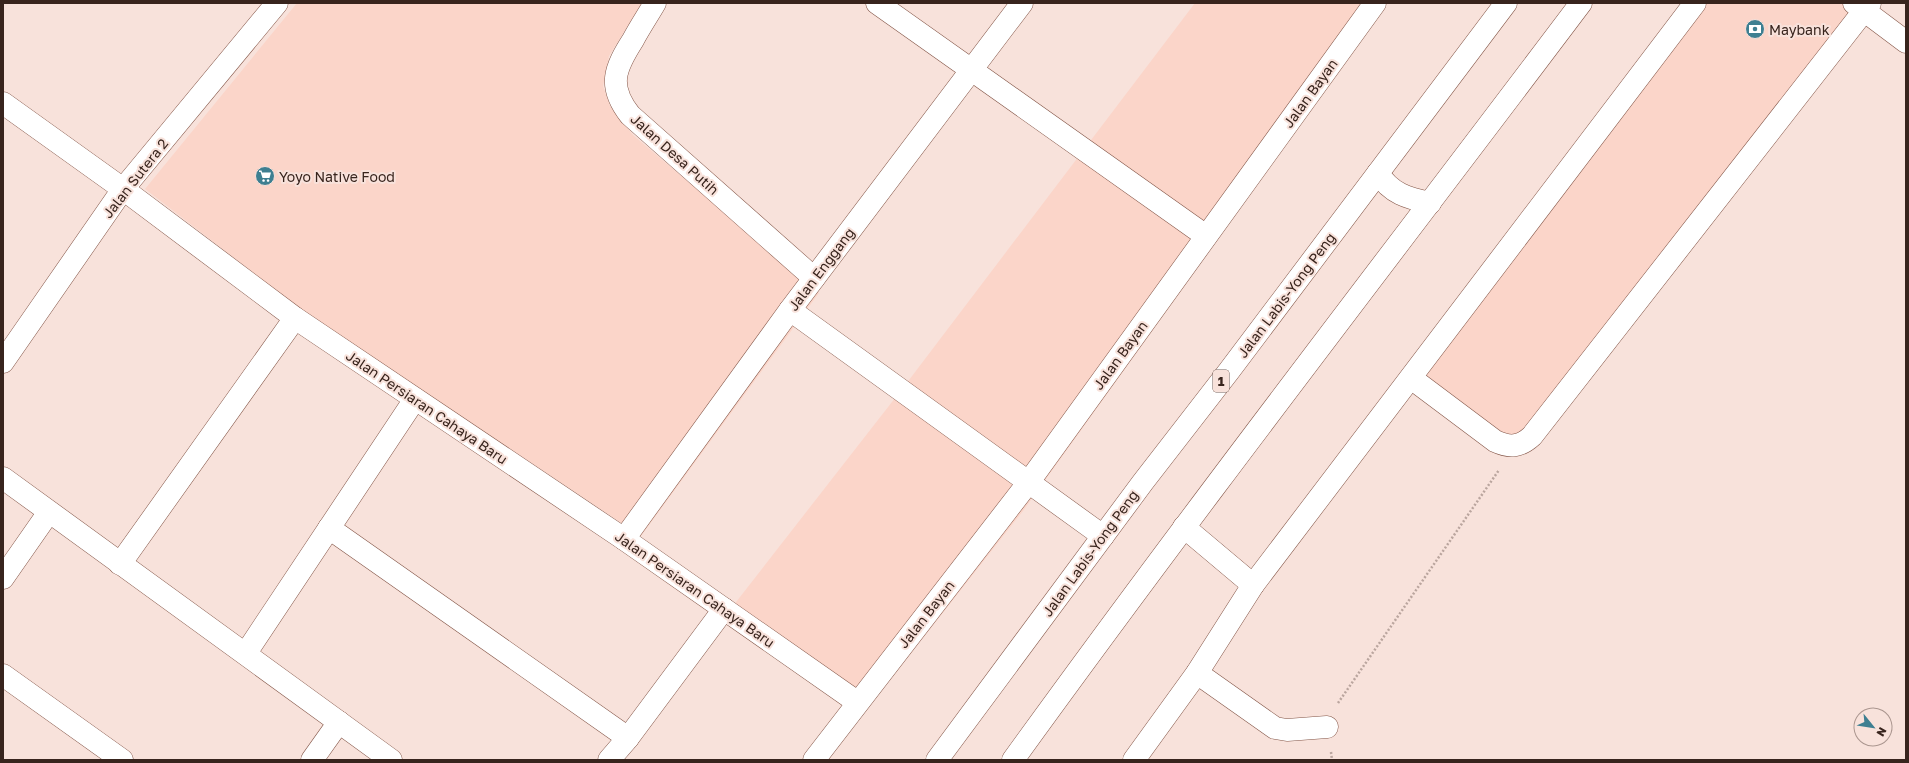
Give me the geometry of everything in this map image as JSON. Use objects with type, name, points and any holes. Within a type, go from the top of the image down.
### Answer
[{"type":"main road","name":"Jalan Desa Putih","points":[[656,3],[622,58],[617,69],[615,81],[617,94],[622,105],[630,114],[814,278]]},
{"type":"main road","points":[[877,3],[1206,236]]},
{"type":"main road","name":"Jalan Enggang","points":[[624,539],[790,310],[1022,3]]},
{"type":"main road","name":"Jalan Bayan","points":[[814,760],[857,702],[1028,483],[1375,3]]},
{"type":"main road","name":"Jalan Labis-Yong Peng","points":[[937,760],[1103,536],[1506,3]]},
{"type":"main road","points":[[1013,760],[1184,527],[1581,3]]},
{"type":"main road","points":[[1134,760],[1197,673],[1253,585],[1695,3]]},
{"type":"main road","name":"Jalan Sutera 2","points":[[3,362],[124,189],[274,4]]},
{"type":"main road","points":[[1411,378],[1495,441],[1504,445],[1515,446],[1525,443],[1532,436],[1863,6],[1906,42]]},
{"type":"main road","name":"Jalan Persiaran Cahaya Baru","points":[[3,103],[124,189],[295,318],[624,539],[857,702]]},
{"type":"main road","points":[[1378,173],[1384,183],[1394,192],[1405,197],[1430,203]]},
{"type":"main road","points":[[790,310],[1103,536]]},
{"type":"main road","points":[[120,564],[295,318]]},
{"type":"main road","points":[[246,653],[415,399]]},
{"type":"main road","points":[[3,478],[120,564],[246,653],[391,760]]},
{"type":"main road","points":[[3,578],[49,512]]},
{"type":"main road","points":[[1184,527],[1253,585]]},
{"type":"main road","points":[[329,528],[628,738]]},
{"type":"main road","points":[[609,760],[628,738],[724,608]]},
{"type":"main road","points":[[1197,673],[1275,728],[1287,730],[1327,727]]},
{"type":"main road","points":[[3,675],[122,760]]},
{"type":"main road","points":[[312,760],[339,722]]},
{"type":"path","points":[[1332,760],[1327,727],[1331,713],[1515,446]]},
{"type":"shaded area","points":[[297,3],[642,3],[609,56],[603,86],[610,106],[633,135],[819,293],[641,536],[299,308],[145,189]]},
{"type":"shaded area","points":[[1195,3],[1387,3],[1023,511],[860,718],[722,620],[906,384]]},
{"type":"shaded area","points":[[1682,3],[1878,3],[1522,452],[1399,380]]},
{"type":"place","name":"Maybank","points":[[1755,29]]},
{"type":"place","name":"Yoyo Native Food","points":[[265,176]]}]
